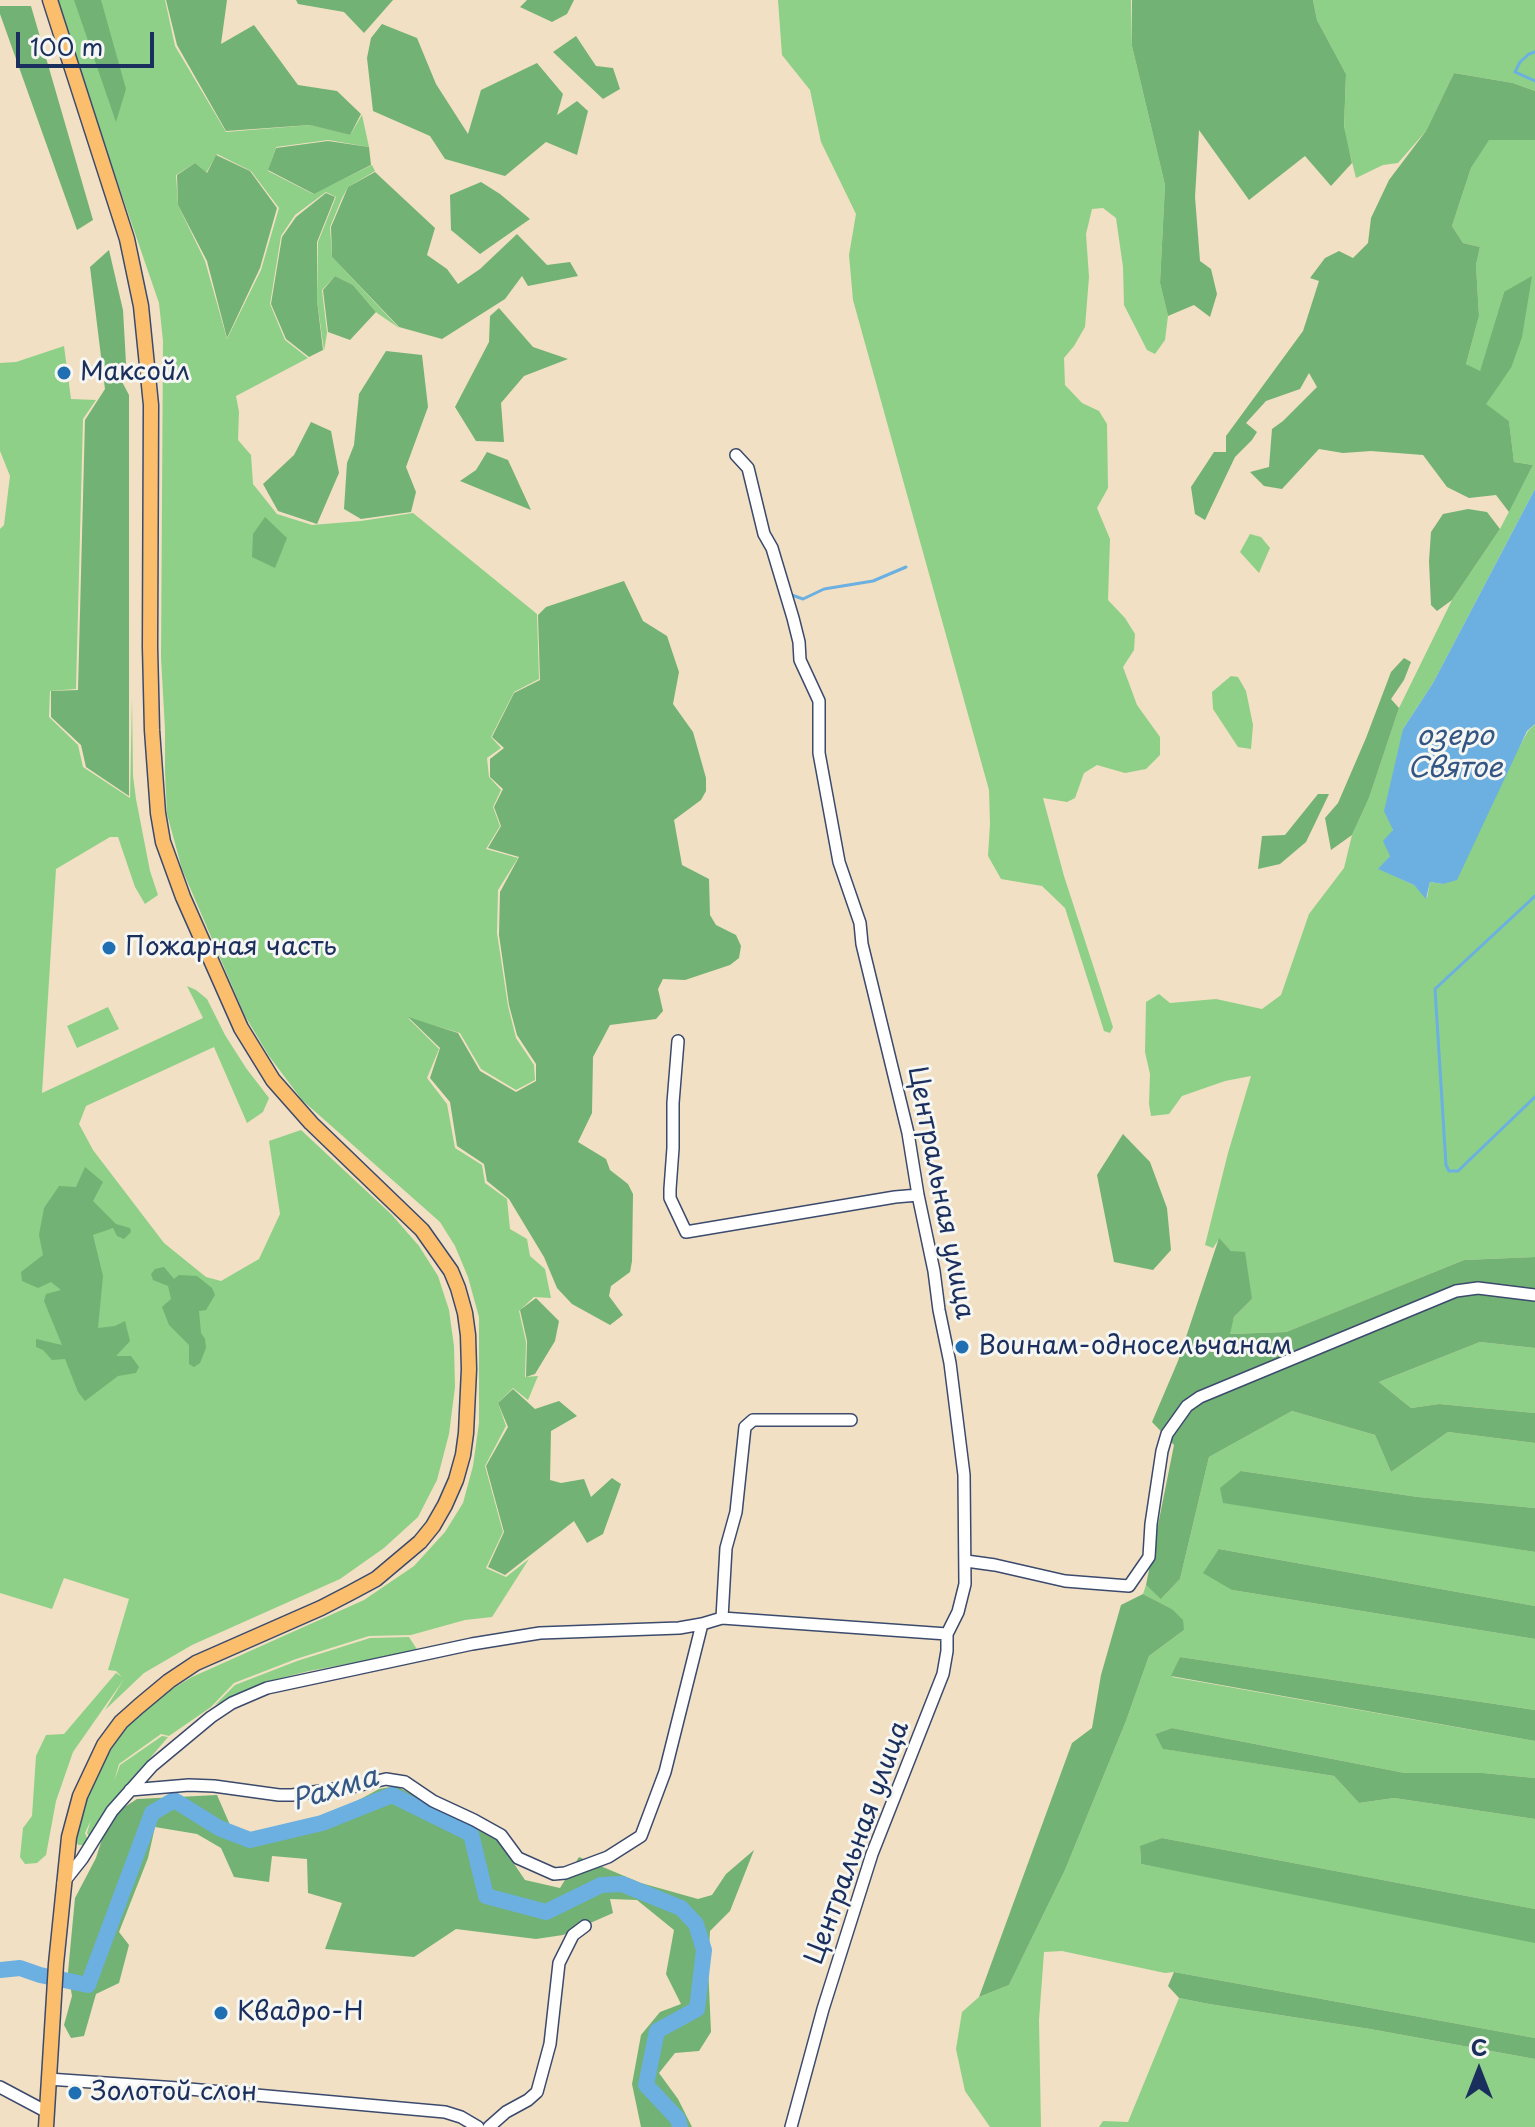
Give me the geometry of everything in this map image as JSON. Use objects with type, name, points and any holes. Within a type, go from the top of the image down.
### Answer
[{"type":"main road","points":[[47,2119],[62,1884],[69,1837],[80,1796],[104,1745],[130,1714],[196,1663],[321,1608],[376,1579],[420,1542],[433,1526],[456,1480],[463,1455],[469,1369],[465,1313],[451,1271],[422,1230],[311,1123],[273,1080],[241,1028],[183,897],[163,842],[152,730],[149,632],[151,405],[145,335],[136,273],[127,239],[50,0]]},
{"type":"street","name":"Центральная улица","points":[[736,455],[748,468],[764,534],[772,548],[793,618],[800,660],[819,701],[819,753],[839,862],[860,923],[862,944],[903,1109],[950,1363],[964,1475],[965,1584],[958,1612],[947,1634],[943,1674],[867,1867],[791,2127]]},
{"type":"street","points":[[678,1041],[670,1198],[686,1232],[918,1195]]},
{"type":"street","points":[[966,1561],[1065,1581],[1129,1586],[1149,1557],[1151,1524],[1167,1434],[1187,1406],[1200,1397],[1456,1291],[1478,1288],[1535,1295]]},
{"type":"street","points":[[722,1618],[726,1548],[736,1512],[745,1427],[753,1420],[851,1420]]},
{"type":"street","points":[[62,1884],[112,1811],[152,1766],[211,1717],[232,1703],[267,1688],[512,1636],[679,1628],[722,1618],[947,1634]]},
{"type":"street","points":[[130,1790],[189,1785],[292,1795],[386,1779],[405,1782],[433,1801],[501,1835],[518,1858],[554,1874],[565,1873],[608,1857],[641,1836],[665,1772],[702,1624]]},
{"type":"street","points":[[489,2127],[537,2092],[550,2044],[559,1963],[573,1935],[585,1926]]},
{"type":"street","points":[[48,2079],[445,2112],[478,2127]]},
{"type":"street","points":[[0,2087],[47,2119]]},
{"type":"green space","points":[[56,0],[165,0],[175,46],[226,132],[311,125],[350,135],[362,115],[369,147],[328,140],[276,147],[268,171],[313,194],[372,165],[375,171],[348,187],[342,198],[330,227],[332,257],[399,328],[377,313],[353,285],[335,276],[322,290],[327,333],[324,351],[317,300],[318,242],[336,197],[326,192],[295,215],[281,236],[270,304],[285,340],[308,358],[236,396],[238,440],[251,455],[253,484],[277,514],[312,525],[413,513],[537,614],[539,679],[514,692],[491,737],[501,748],[487,758],[489,777],[501,790],[493,807],[500,826],[486,849],[518,858],[498,890],[497,933],[516,1038],[534,1065],[535,1080],[516,1090],[481,1069],[460,1033],[408,1018],[439,1049],[427,1078],[447,1104],[455,1148],[482,1165],[485,1183],[507,1199],[510,1229],[527,1239],[530,1256],[545,1269],[551,1298],[534,1297],[519,1311],[526,1342],[525,1377],[538,1376],[528,1400],[513,1388],[498,1403],[506,1426],[485,1466],[503,1532],[486,1568],[506,1577],[529,1559],[492,1617],[465,1620],[411,1635],[369,1636],[234,1683],[211,1707],[169,1736],[161,1734],[119,1764],[114,1781],[120,1765],[162,1736],[168,1737],[112,1803],[90,1838],[87,1833],[91,1820],[85,1833],[88,1840],[85,1845],[78,1845],[75,1838],[86,1791],[103,1754],[125,1724],[154,1700],[192,1677],[364,1600],[414,1566],[445,1532],[463,1503],[473,1466],[479,1423],[479,1317],[468,1277],[455,1246],[440,1222],[302,1100],[269,1056],[245,1016],[182,869],[167,814],[165,772],[161,658],[163,341],[159,303]],"holes":[[[217,154],[251,171],[279,208],[261,270],[227,339],[205,261],[178,205],[176,175],[195,163],[206,173]]]},
{"type":"green space","points":[[74,0],[101,0],[126,89],[116,122]]},
{"type":"green space","points":[[166,0],[227,0],[221,44],[254,25],[298,85],[337,91],[361,114],[350,135],[310,125],[226,131],[177,45]]},
{"type":"green space","points":[[296,0],[393,0],[364,33],[344,12],[298,4]]},
{"type":"green space","points":[[527,0],[574,0],[567,14],[552,22],[520,7]]},
{"type":"green space","points":[[778,0],[1131,0],[1132,46],[1165,185],[1160,283],[1168,316],[1165,340],[1155,354],[1147,350],[1124,305],[1123,267],[1116,218],[1103,208],[1092,209],[1086,234],[1089,277],[1085,327],[1064,358],[1065,385],[1082,403],[1099,411],[1107,424],[1108,488],[1097,508],[1110,539],[1108,600],[1135,634],[1134,650],[1123,667],[1137,705],[1160,737],[1160,755],[1146,769],[1125,773],[1097,765],[1084,773],[1075,798],[1067,802],[1043,798],[1064,876],[1113,1027],[1110,1033],[1104,1031],[1065,908],[1042,886],[1001,879],[988,856],[989,790],[853,300],[849,255],[856,214],[821,142],[810,90],[782,55]]},
{"type":"green space","points":[[1132,0],[1313,0],[1317,20],[1346,74],[1344,127],[1352,163],[1331,186],[1305,156],[1249,200],[1199,130],[1195,197],[1200,261],[1211,269],[1217,294],[1210,317],[1194,305],[1168,316],[1160,283],[1165,185],[1132,46]]},
{"type":"green space","points":[[1313,0],[1535,0],[1535,91],[1513,83],[1454,73],[1426,131],[1398,163],[1383,165],[1356,178],[1344,130],[1346,74],[1317,20]]},
{"type":"green space","points":[[0,6],[31,6],[93,220],[77,230],[0,14]]},
{"type":"green space","points":[[382,24],[417,38],[436,84],[468,134],[481,90],[537,63],[563,94],[557,115],[577,101],[588,111],[577,155],[546,142],[505,176],[445,159],[430,136],[373,111],[367,58],[371,38]]},
{"type":"green space","points":[[576,36],[596,66],[613,68],[620,89],[603,99],[553,52]]},
{"type":"green space","points":[[1454,73],[1513,83],[1535,91],[1535,140],[1489,140],[1471,168],[1452,226],[1463,243],[1480,247],[1476,265],[1479,316],[1466,364],[1480,371],[1504,292],[1532,276],[1522,337],[1511,368],[1486,404],[1509,421],[1514,462],[1533,465],[1509,512],[1496,495],[1469,498],[1447,487],[1423,455],[1371,451],[1343,453],[1319,449],[1282,489],[1264,486],[1250,472],[1269,467],[1272,429],[1317,387],[1309,373],[1300,389],[1266,401],[1246,423],[1257,432],[1235,457],[1205,520],[1195,514],[1191,487],[1214,452],[1226,452],[1226,436],[1303,331],[1319,281],[1310,278],[1325,258],[1339,251],[1353,258],[1368,243],[1371,218],[1389,180],[1426,131]]},
{"type":"green space","points":[[1489,139],[1535,140],[1535,489],[1433,683],[1403,729],[1390,856],[1379,869],[1414,885],[1427,898],[1430,882],[1443,884],[1528,731],[1535,724],[1535,1257],[1464,1260],[1286,1332],[1229,1334],[1234,1317],[1252,1299],[1231,1251],[1219,1239],[1213,1248],[1205,1245],[1251,1076],[1225,1081],[1182,1096],[1169,1114],[1151,1116],[1150,1074],[1145,1052],[1146,1002],[1159,994],[1170,1003],[1216,999],[1262,1009],[1281,995],[1309,914],[1344,868],[1352,835],[1369,798],[1399,708],[1452,600],[1500,529],[1533,465],[1514,462],[1509,421],[1485,404],[1511,368],[1504,292],[1480,372],[1466,364],[1479,316],[1476,265],[1480,247],[1463,243],[1452,226],[1471,168]]},
{"type":"green space","points":[[328,141],[369,147],[371,165],[314,194],[268,170],[276,148]]},
{"type":"green space","points":[[216,155],[250,171],[277,208],[260,268],[227,338],[207,261],[178,205],[177,175],[195,163],[207,173]]},
{"type":"green space","points":[[375,172],[435,228],[427,255],[447,269],[458,284],[480,269],[517,234],[547,265],[570,262],[578,276],[528,286],[522,276],[505,299],[442,339],[399,327],[332,257],[331,227],[348,187]]},
{"type":"green space","points":[[481,182],[530,219],[480,254],[451,230],[450,195]]},
{"type":"green space","points":[[326,193],[335,197],[317,242],[317,300],[323,350],[309,357],[286,339],[271,304],[282,237],[296,217]]},
{"type":"green space","points":[[109,250],[123,310],[126,363],[120,378],[129,395],[129,796],[86,767],[81,745],[51,717],[51,691],[78,690],[85,420],[105,389],[90,267]]},
{"type":"green space","points":[[335,276],[353,285],[376,312],[350,340],[328,332],[323,290]]},
{"type":"green space","points":[[499,308],[533,347],[568,359],[524,376],[501,403],[504,442],[476,441],[455,407],[489,342],[490,316]]},
{"type":"green space","points":[[64,346],[71,399],[96,400],[83,419],[76,689],[50,691],[49,717],[78,745],[83,767],[130,798],[132,698],[136,799],[150,871],[158,895],[145,904],[135,887],[118,837],[110,837],[56,869],[42,1093],[203,1018],[187,986],[196,990],[207,999],[225,1035],[269,1098],[263,1112],[247,1123],[214,1047],[86,1106],[79,1124],[93,1150],[164,1243],[206,1277],[221,1281],[259,1259],[280,1214],[269,1141],[301,1130],[392,1215],[419,1246],[438,1276],[449,1310],[455,1387],[449,1434],[437,1480],[418,1517],[384,1548],[340,1579],[192,1645],[144,1673],[105,1710],[124,1679],[73,1752],[56,1801],[46,1855],[37,1863],[25,1864],[20,1857],[23,1828],[32,1816],[36,1756],[46,1735],[64,1734],[116,1673],[122,1677],[116,1671],[108,1670],[129,1599],[64,1578],[52,1609],[0,1593],[0,529],[4,525],[10,476],[0,451],[0,363],[16,362]]},
{"type":"green space","points":[[386,351],[422,355],[428,407],[406,467],[416,492],[411,512],[361,519],[344,509],[347,463],[354,445],[359,394]]},
{"type":"green space","points":[[311,422],[331,431],[339,473],[317,524],[278,511],[263,484],[294,455]]},
{"type":"green space","points":[[487,452],[508,460],[531,510],[460,481],[476,470]]},
{"type":"green space","points":[[1468,509],[1487,512],[1500,529],[1452,600],[1437,611],[1431,605],[1431,532],[1443,514]]},
{"type":"green space","points":[[265,517],[287,538],[275,568],[252,557],[253,534]]},
{"type":"green space","points":[[1250,534],[1261,537],[1270,548],[1259,573],[1240,552]]},
{"type":"green space","points":[[624,581],[643,621],[667,636],[679,672],[673,704],[693,732],[706,778],[706,791],[701,800],[674,820],[682,865],[709,879],[710,915],[716,925],[736,935],[741,946],[739,958],[730,965],[685,980],[663,979],[658,989],[663,1011],[656,1019],[610,1025],[593,1057],[592,1113],[578,1142],[606,1159],[610,1170],[628,1184],[633,1194],[630,1272],[611,1286],[609,1296],[623,1315],[610,1325],[572,1304],[557,1288],[544,1257],[509,1199],[487,1181],[484,1164],[457,1146],[450,1102],[430,1078],[440,1048],[408,1017],[458,1033],[480,1071],[516,1092],[536,1081],[536,1064],[517,1035],[509,1005],[499,935],[500,892],[519,857],[488,848],[501,826],[494,807],[503,789],[490,777],[490,759],[504,748],[492,737],[514,693],[540,680],[538,615],[546,607]]},
{"type":"green space","points":[[1404,658],[1411,662],[1404,680],[1391,699],[1399,708],[1369,798],[1352,835],[1331,850],[1325,818],[1338,803],[1391,672]]},
{"type":"green space","points":[[1231,676],[1238,677],[1246,691],[1253,725],[1251,749],[1238,747],[1213,709],[1212,692]]},
{"type":"green space","points":[[1318,794],[1329,794],[1306,842],[1280,864],[1258,869],[1262,836],[1285,835]]},
{"type":"green space","points":[[108,1007],[119,1029],[77,1048],[67,1026]]},
{"type":"green space","points":[[1123,1134],[1150,1162],[1167,1208],[1171,1250],[1153,1270],[1114,1262],[1097,1175]]},
{"type":"green space","points":[[85,1167],[103,1182],[93,1201],[116,1224],[130,1228],[131,1232],[124,1239],[117,1236],[113,1228],[93,1235],[103,1276],[98,1328],[125,1321],[130,1341],[116,1356],[131,1356],[139,1367],[136,1373],[118,1376],[85,1401],[78,1392],[65,1359],[52,1360],[36,1347],[36,1339],[62,1345],[44,1301],[46,1294],[61,1290],[51,1282],[38,1288],[22,1281],[21,1272],[43,1255],[39,1235],[44,1208],[59,1186],[76,1187]]},
{"type":"green space","points":[[1219,1238],[1231,1251],[1245,1252],[1252,1299],[1234,1317],[1230,1334],[1286,1332],[1464,1260],[1535,1257],[1535,1348],[1480,1342],[1379,1382],[1411,1408],[1439,1404],[1535,1413],[1535,1443],[1448,1432],[1391,1472],[1375,1435],[1292,1411],[1209,1457],[1180,1579],[1161,1599],[1146,1585],[1174,1445],[1152,1422],[1178,1361]]},
{"type":"green space","points":[[164,1267],[174,1279],[179,1275],[197,1276],[212,1288],[215,1295],[206,1310],[199,1311],[206,1348],[200,1363],[194,1367],[189,1364],[189,1345],[169,1325],[162,1307],[171,1299],[168,1286],[153,1280],[151,1274],[155,1269]]},
{"type":"green space","points":[[536,1298],[559,1321],[555,1341],[535,1374],[526,1377],[527,1341],[520,1310]]},
{"type":"green space","points":[[1480,1342],[1535,1348],[1535,1413],[1439,1404],[1411,1408],[1379,1382]]},
{"type":"green space","points":[[513,1389],[535,1409],[559,1401],[577,1416],[551,1431],[550,1480],[561,1483],[584,1479],[591,1497],[612,1478],[621,1484],[603,1534],[587,1543],[574,1521],[505,1575],[488,1567],[504,1532],[486,1466],[508,1427],[498,1403]]},
{"type":"green space","points":[[1292,1411],[1375,1435],[1391,1472],[1448,1432],[1535,1443],[1535,1508],[1418,1497],[1241,1471],[1384,1527],[1535,1552],[1535,1606],[1219,1549],[1232,1590],[1535,1639],[1535,1710],[1180,1657],[1172,1677],[1535,1741],[1535,1778],[1483,1773],[1405,1773],[1172,1728],[1155,1734],[1164,1749],[1334,1776],[1359,1803],[1394,1798],[1535,1819],[1535,1909],[1162,1838],[1140,1847],[1141,1864],[1535,1938],[1535,2038],[1174,1972],[1165,1973],[1062,1951],[1044,1952],[1039,2020],[1041,2127],[990,2127],[965,2091],[956,2049],[962,2012],[979,1997],[1009,1985],[1065,1870],[1149,1656],[1184,1630],[1172,1609],[1143,1594],[1146,1585],[1162,1598],[1180,1579],[1209,1457]]},
{"type":"green space","points":[[1241,1471],[1418,1497],[1535,1508],[1535,1552],[1223,1503],[1220,1488]]},
{"type":"green space","points":[[1219,1549],[1535,1606],[1535,1639],[1232,1590],[1203,1573]]},
{"type":"green space","points":[[1143,1594],[1172,1609],[1183,1620],[1184,1630],[1149,1656],[1065,1870],[1009,1985],[979,1997],[1072,1743],[1092,1728],[1101,1675],[1121,1605]]},
{"type":"green space","points":[[409,1637],[418,1651],[269,1681],[215,1705],[235,1685],[297,1661],[370,1638]]},
{"type":"green space","points":[[1180,1657],[1535,1710],[1535,1741],[1171,1676]]},
{"type":"green space","points":[[1172,1728],[1405,1773],[1483,1773],[1535,1778],[1535,1819],[1394,1798],[1359,1803],[1334,1776],[1163,1749],[1155,1734]]},
{"type":"green space","points":[[396,1786],[498,1840],[525,1880],[560,1888],[579,1857],[641,1883],[698,1899],[712,1895],[726,1874],[754,1850],[730,1911],[710,1931],[711,2032],[699,2051],[675,2053],[659,2073],[678,2099],[692,2127],[641,2127],[632,2084],[641,2035],[660,2012],[681,2004],[666,1974],[674,1930],[637,1900],[610,1899],[613,1913],[563,1935],[536,1939],[456,1929],[414,1957],[325,1949],[342,1903],[308,1893],[307,1859],[272,1856],[269,1882],[234,1877],[221,1848],[197,1834],[155,1827],[148,1858],[119,1932],[129,1945],[119,1983],[96,1994],[84,2036],[71,2038],[64,2025],[72,1996],[68,1972],[75,1898],[96,1858],[109,1817],[137,1799],[217,1795],[237,1841],[294,1822],[322,1820],[379,1789]]},
{"type":"green space","points":[[1162,1838],[1535,1909],[1535,1943],[1141,1864],[1140,1846]]},
{"type":"green space","points":[[1174,1972],[1535,2038],[1535,2059],[1179,1998],[1168,1986]]},
{"type":"green space","points":[[1179,1998],[1535,2059],[1535,2127],[1099,2127],[1103,2121],[1128,2122]]},
{"type":"water","name":"озеро Святое","points":[[1535,489],[1535,724],[1527,731],[1457,880],[1443,884],[1430,882],[1426,899],[1414,885],[1378,869],[1390,856],[1383,841],[1393,830],[1384,811],[1403,729],[1433,683]]},
{"type":"waterway","points":[[1535,52],[1520,62],[1515,72],[1535,81]]},
{"type":"waterway","points":[[789,594],[803,599],[824,589],[873,581],[906,567]]},
{"type":"waterway","points":[[1535,896],[1435,989],[1446,1165],[1449,1171],[1458,1171],[1535,1097]]},
{"type":"waterway","name":"Рахма","points":[[0,1970],[20,1968],[88,1985],[152,1813],[174,1800],[219,1828],[250,1840],[322,1823],[392,1795],[471,1834],[486,1896],[546,1912],[601,1885],[622,1884],[681,1908],[696,1924],[704,1950],[697,2009],[657,2031],[646,2085],[678,2119],[680,2127]]},
{"type":"place","name":"Максойл","points":[[64,373]]},
{"type":"place","name":"Пожарная часть","points":[[109,948]]},
{"type":"place","name":"Воинам-односельчанам","points":[[962,1347]]},
{"type":"place","name":"Квадро-Н","points":[[221,2013]]},
{"type":"place","name":"Золотой слон","points":[[75,2093]]}]
